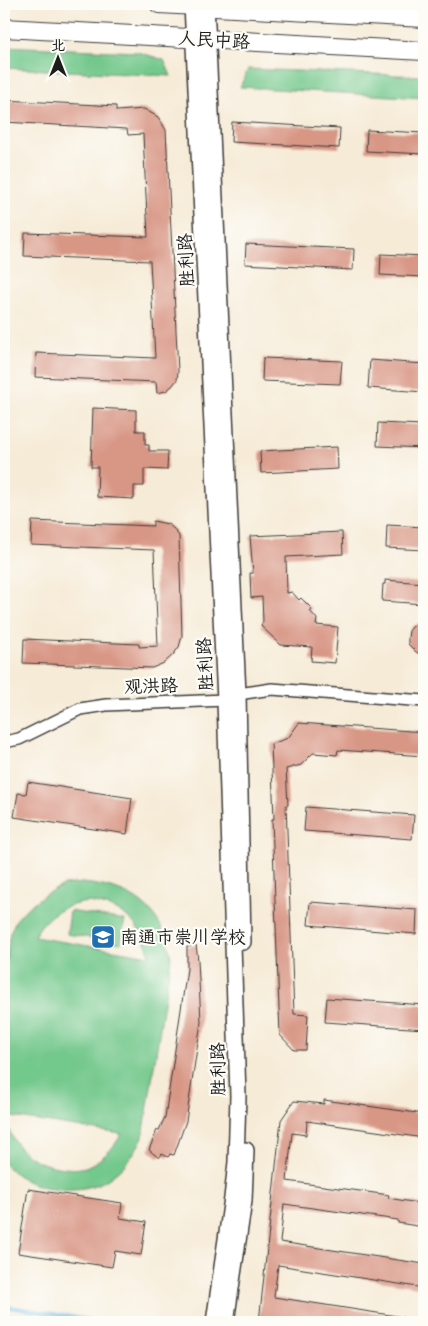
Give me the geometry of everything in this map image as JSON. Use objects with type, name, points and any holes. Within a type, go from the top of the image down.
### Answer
[{"type":"main road","name":"人民中路","points":[[159,4],[424,18]]},
{"type":"main road","name":"人民中路","points":[[4,28],[424,51]]},
{"type":"street","name":"胜利路","points":[[199,5],[231,697],[247,1098],[244,1201],[226,1322]]},
{"type":"street","name":"观洪路","points":[[4,742],[19,739],[80,709],[106,705],[231,697],[272,688],[424,701]]},
{"type":"street","name":"胜利路","points":[[214,1322],[236,1162],[238,1096],[231,697]]},
{"type":"green space","points":[[4,46],[138,52],[164,60],[171,76],[4,68]]},
{"type":"green space","points":[[248,69],[424,76],[424,98],[240,87]]},
{"type":"green space","points":[[82,883],[99,885],[115,889],[142,903],[160,925],[167,940],[171,958],[143,1137],[128,1161],[119,1171],[100,1184],[79,1189],[56,1189],[34,1184],[22,1178],[4,1164],[4,976],[10,933],[16,920],[28,907],[44,895],[64,885]],"holes":[[[88,902],[111,908],[128,918],[141,934],[150,956],[34,937],[38,929],[56,912],[79,903]],[[6,1116],[121,1134],[121,1135],[107,1153],[88,1166],[74,1169],[53,1166],[33,1159],[18,1146],[12,1137]]]},
{"type":"green space","points":[[70,911],[125,920],[121,943],[67,934]]},
{"type":"building","points":[[4,100],[116,106],[116,111],[144,109],[158,117],[166,130],[178,371],[177,380],[166,391],[157,393],[156,382],[35,377],[36,353],[155,358],[150,261],[24,256],[25,233],[148,237],[143,134],[128,135],[127,129],[4,122]]},
{"type":"building","points":[[232,122],[340,128],[339,148],[231,142]]},
{"type":"building","points":[[367,130],[424,133],[424,154],[366,151]]},
{"type":"building","points":[[246,244],[354,249],[353,270],[245,264]]},
{"type":"building","points":[[381,254],[424,256],[424,277],[380,275]]},
{"type":"building","points":[[263,358],[342,361],[340,384],[262,381]]},
{"type":"building","points":[[370,360],[424,364],[424,392],[368,388]]},
{"type":"building","points":[[93,408],[136,410],[136,431],[145,431],[145,445],[149,445],[149,451],[168,451],[167,470],[144,469],[144,486],[134,486],[134,499],[97,497],[98,467],[91,467]]},
{"type":"building","points":[[378,423],[424,425],[424,448],[377,446]]},
{"type":"building","points":[[337,447],[338,469],[261,473],[260,451]]},
{"type":"building","points":[[32,521],[153,526],[153,521],[168,524],[174,529],[179,536],[182,636],[179,647],[173,655],[164,663],[152,668],[23,663],[24,639],[139,644],[139,647],[158,646],[154,550],[31,545]]},
{"type":"building","points":[[387,525],[424,527],[424,550],[386,548]]},
{"type":"building","points":[[342,532],[343,554],[286,557],[287,593],[292,592],[299,600],[301,598],[312,609],[310,611],[317,619],[316,625],[338,627],[335,663],[311,661],[312,647],[281,645],[261,626],[263,621],[262,597],[251,598],[250,573],[253,573],[250,536]]},
{"type":"building","points":[[385,580],[424,583],[424,604],[382,601]]},
{"type":"building","points":[[424,623],[424,656],[416,652],[408,644],[408,638],[412,627]]},
{"type":"building","points":[[299,723],[424,732],[424,756],[338,750],[337,755],[313,753],[301,765],[286,769],[294,1014],[308,1015],[306,1050],[294,1050],[280,1035],[272,819],[274,819],[271,744],[288,738]]},
{"type":"building","points":[[28,782],[132,798],[127,834],[14,817],[18,793],[26,794]]},
{"type":"building","points":[[306,807],[414,815],[412,839],[304,831]]},
{"type":"building","points":[[310,902],[417,910],[416,934],[308,925]]},
{"type":"building","points":[[196,945],[201,1022],[186,1121],[174,1155],[170,1154],[168,1157],[162,1154],[159,1158],[149,1150],[157,1130],[159,1130],[165,1117],[187,969],[187,947]]},
{"type":"building","points":[[327,998],[424,1005],[424,1029],[325,1022]]},
{"type":"building","points":[[324,1100],[424,1114],[424,1138],[307,1121],[306,1135],[292,1133],[287,1181],[389,1195],[388,1198],[424,1204],[424,1227],[398,1223],[398,1220],[284,1204],[280,1242],[424,1264],[424,1288],[278,1265],[274,1297],[403,1317],[403,1322],[291,1322],[272,1320],[272,1322],[259,1322],[281,1120],[294,1101],[324,1104]]},
{"type":"building","points":[[28,1189],[122,1203],[120,1218],[146,1222],[141,1255],[115,1251],[112,1267],[18,1253]]},
{"type":"waterway","points":[[4,1306],[102,1322]]},
{"type":"place","name":"南通市崇川学校","points":[[103,937]]}]
